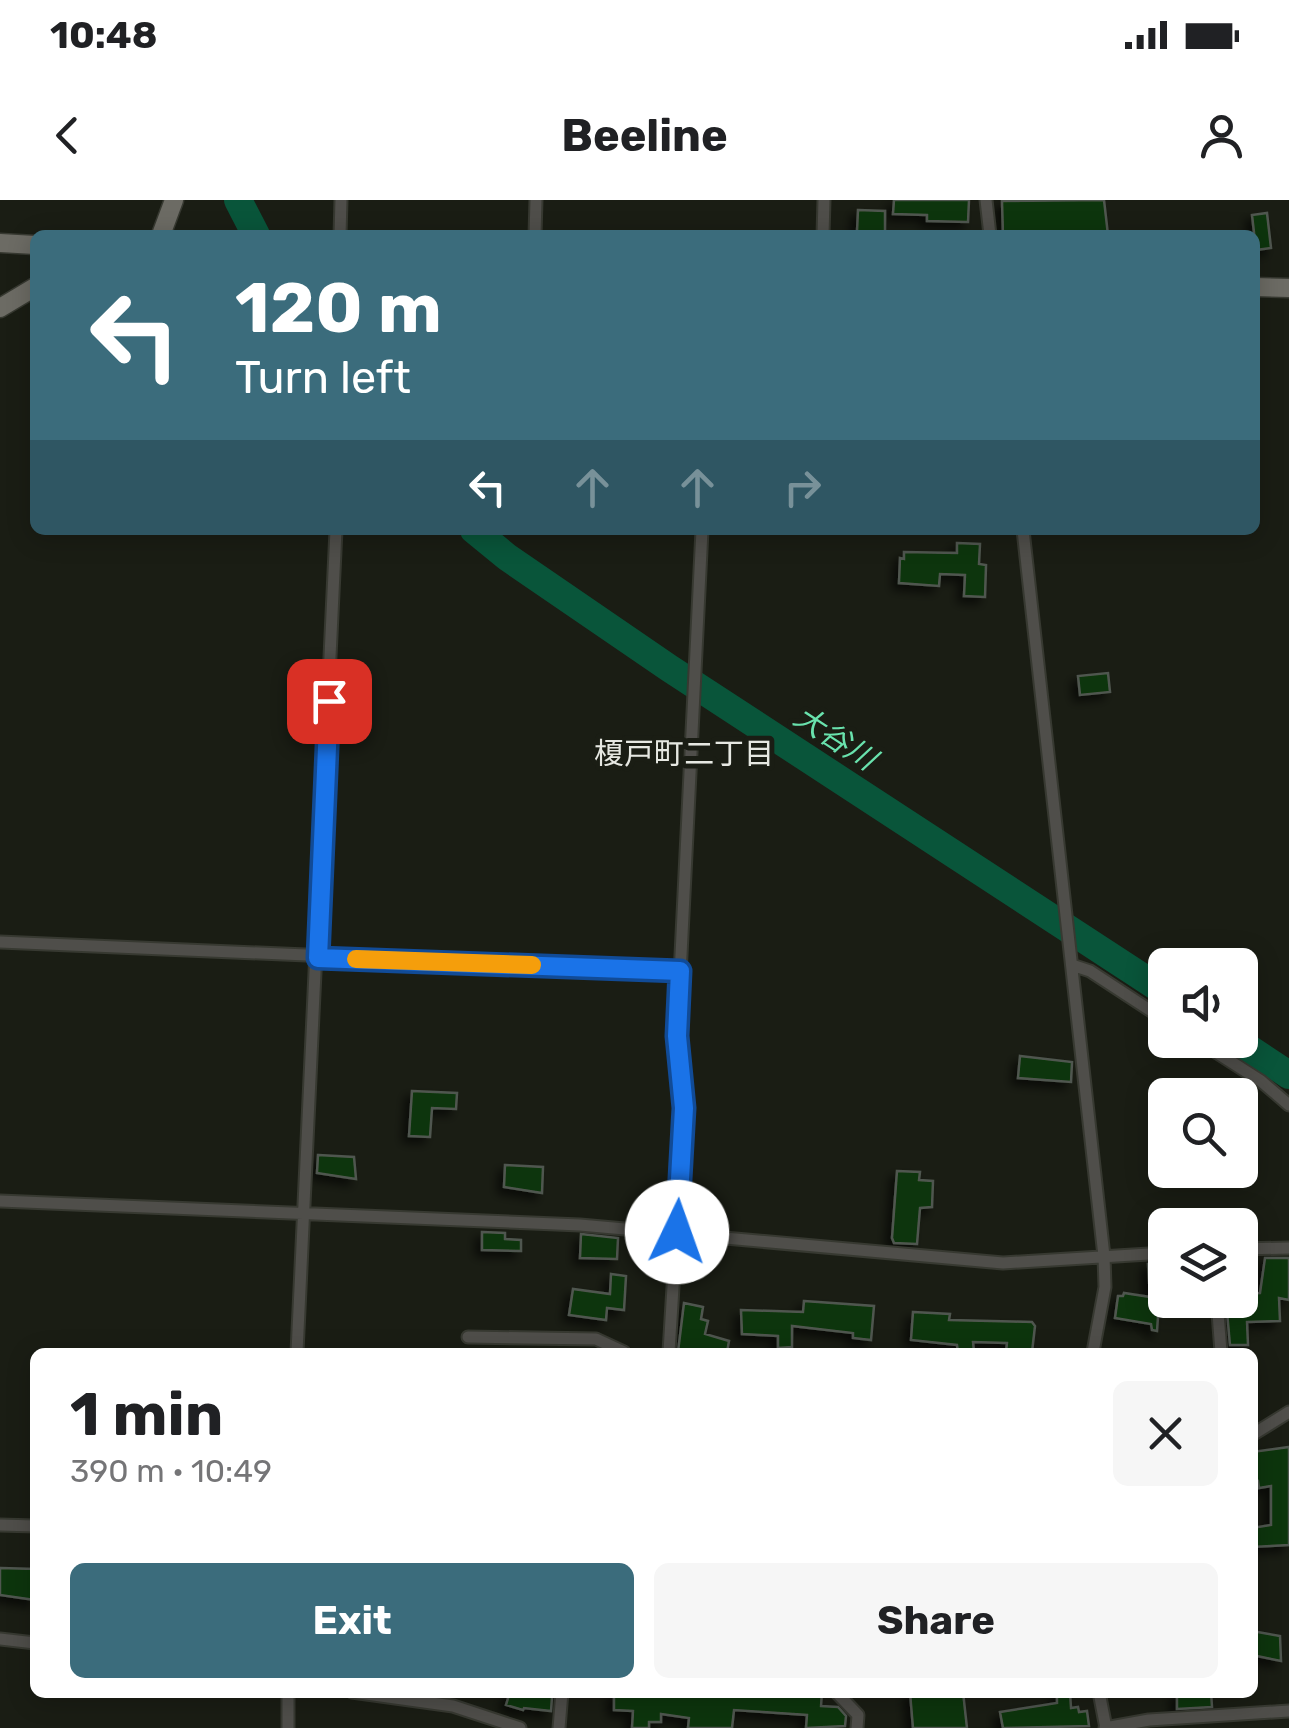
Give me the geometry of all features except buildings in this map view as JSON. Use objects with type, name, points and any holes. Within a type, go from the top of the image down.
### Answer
[{"type":"main road","points":[[163,230],[174,200]]},
{"type":"main road","points":[[0,243],[30,245]]},
{"type":"main road","points":[[1260,286],[1289,288]]},
{"type":"main road","points":[[0,308],[30,290]]},
{"type":"street","points":[[340,230],[341,200]]},
{"type":"street","points":[[535,230],[536,200]]},
{"type":"street","points":[[823,230],[824,200]]},
{"type":"street","points":[[986,200],[989,230]]},
{"type":"street","points":[[297,1348],[336,535]]},
{"type":"street","points":[[669,1348],[684,1108],[677,1036],[702,535]]},
{"type":"street","points":[[1025,535],[1104,1256],[1106,1287],[1094,1348]]},
{"type":"street","points":[[0,942],[680,971]]},
{"type":"street","points":[[1072,960],[1148,1009]]},
{"type":"street","points":[[1225,1058],[1289,1105]]},
{"type":"street","points":[[0,1200],[677,1232],[1003,1262],[1148,1254]]},
{"type":"street","points":[[1258,1249],[1289,1248]]},
{"type":"street","points":[[1218,1318],[1221,1348]]},
{"type":"street","points":[[468,1337],[596,1340],[615,1348]]},
{"type":"street","points":[[1258,1431],[1289,1412]]},
{"type":"street","points":[[0,1525],[30,1526]]},
{"type":"street","points":[[0,1638],[30,1642]]},
{"type":"street","points":[[288,1698],[288,1728]]},
{"type":"street","points":[[395,1698],[453,1706],[520,1728]]},
{"type":"street","points":[[559,1728],[562,1698]]},
{"type":"street","points":[[842,1698],[858,1715],[857,1728]]},
{"type":"street","points":[[1100,1698],[1106,1728],[1150,1720],[1289,1710]]},
{"type":"waterway","name":"大谷川","points":[[238,200],[253,230]]},
{"type":"waterway","name":"大谷川","points":[[480,535],[669,668],[1148,981]]},
{"type":"waterway","name":"大谷川","points":[[1258,1055],[1289,1075]]},
{"type":"slow traffic","points":[[356,959],[532,965]]},
{"type":"district","name":"榎戸町二丁目","points":[[684,754]]},
{"type":"route","points":[[329,701],[318,958],[680,971],[677,1036],[684,1108],[677,1232]]}]
